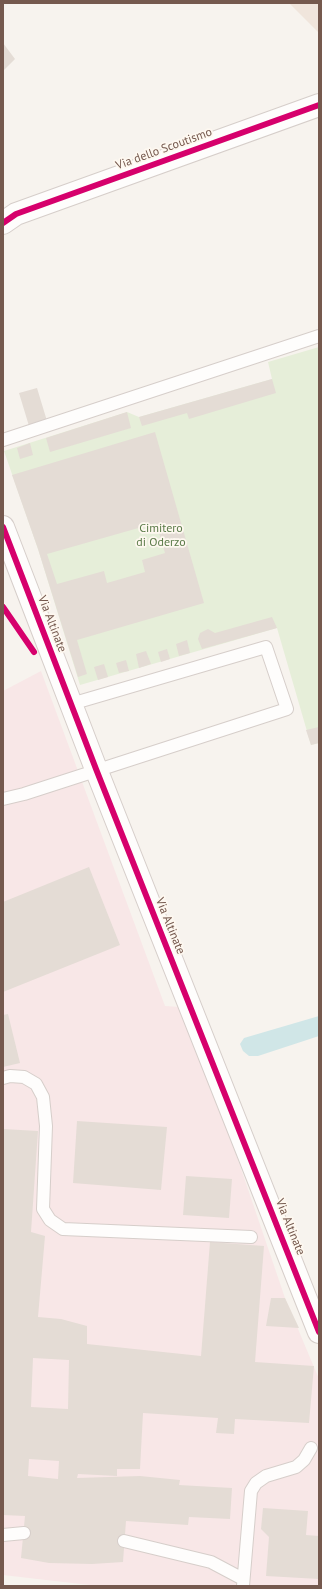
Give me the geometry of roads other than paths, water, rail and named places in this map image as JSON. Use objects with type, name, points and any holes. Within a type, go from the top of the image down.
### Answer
[{"type":"street","name":"Via dello Scoutismo","points":[[7,217],[319,105]]},
{"type":"street","name":"Via Altinate","points":[[3,527],[96,769],[319,1332]]},
{"type":"lane","points":[[3,440],[319,336]]},
{"type":"lane","points":[[3,799],[24,794],[96,769],[287,708],[266,647],[71,704]]},
{"type":"lane","points":[[3,1078],[10,1076],[24,1077],[36,1084],[43,1097],[46,1126],[43,1209],[50,1220],[63,1229],[251,1237]]},
{"type":"lane","points":[[124,1541],[211,1562],[243,1582],[251,1491],[256,1483],[266,1476],[296,1466],[304,1460],[311,1448]]},
{"type":"lane","points":[[3,1535],[24,1533]]},
{"type":"park label","name":"Cimitero di Oderzo","points":[[161,536]]}]
